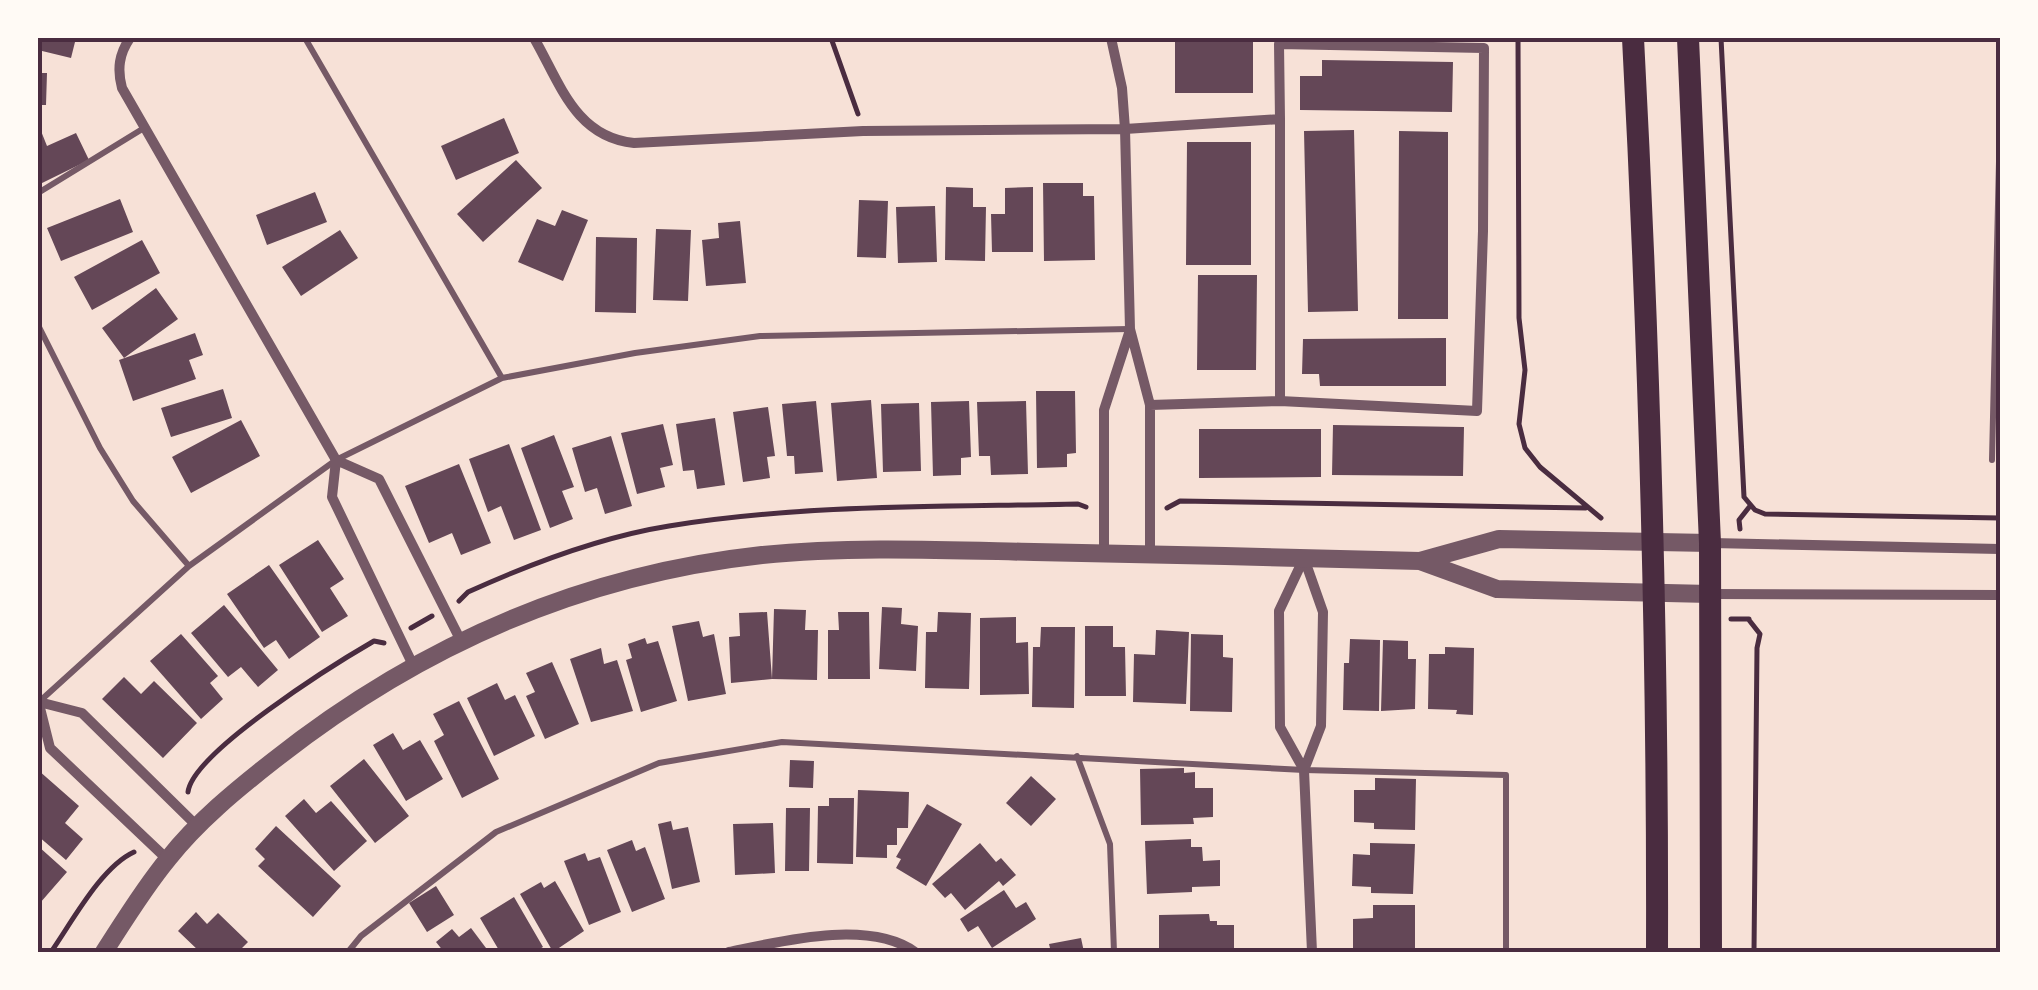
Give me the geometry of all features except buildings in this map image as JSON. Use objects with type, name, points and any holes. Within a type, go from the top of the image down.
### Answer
[{"type":"main road","points":[[1632,38],[1646,275],[1654,542],[1657,952]]},
{"type":"main road","points":[[1688,38],[1710,544],[1711,952]]},
{"type":"street","points":[[130,38],[120,55],[118,73],[128,102],[336,460],[379,479],[461,642]]},
{"type":"street","points":[[534,38],[586,125],[620,142],[864,132],[1125,129],[1280,119]]},
{"type":"street","points":[[1111,38],[1122,88],[1125,129],[1130,329],[1150,405],[1150,554]]},
{"type":"street","points":[[1150,405],[1280,401],[1478,411],[1484,48],[1279,44],[1280,401]]},
{"type":"street","points":[[1104,554],[1104,410],[1130,329]]},
{"type":"street","points":[[336,460],[332,496],[413,665]]},
{"type":"street","points":[[104,952],[167,860],[198,826],[311,731],[413,665],[461,642],[590,589],[646,574],[762,556],[870,549],[1420,561],[1500,539],[2000,549]]},
{"type":"street","points":[[1304,558],[1280,611],[1280,727],[1304,770]]},
{"type":"street","points":[[1304,558],[1324,612],[1322,726],[1304,770],[1312,952]]},
{"type":"street","points":[[1420,561],[1497,589],[1655,594],[2000,595]]},
{"type":"street","points":[[167,860],[50,748],[38,701],[82,712],[198,826]]},
{"type":"street","points":[[736,952],[836,936],[881,937],[915,952]]},
{"type":"lane","points":[[305,38],[502,378]]},
{"type":"lane","points":[[1992,460],[1998,353],[2000,118]]},
{"type":"lane","points":[[38,193],[144,128]]},
{"type":"lane","points":[[38,326],[100,448],[133,501],[188,566]]},
{"type":"lane","points":[[38,701],[188,566],[336,460],[502,378],[760,336],[1130,329]]},
{"type":"lane","points":[[348,952],[361,936],[496,832],[659,762],[782,742],[1304,770],[1506,776],[1506,952]]},
{"type":"lane","points":[[1076,756],[1110,844],[1114,952]]},
{"type":"path","points":[[831,38],[864,132]]},
{"type":"path","points":[[1518,38],[1520,318],[1525,370],[1519,424],[1525,448],[1540,467],[1586,508]]},
{"type":"path","points":[[1722,38],[1744,497],[1750,506],[1765,514],[2000,518]]},
{"type":"path","points":[[1172,508],[1180,501],[1592,508],[1596,514]]},
{"type":"path","points":[[177,806],[188,792],[190,781],[254,722],[302,686],[374,641],[384,643],[459,602],[468,592],[510,572],[666,526],[823,510],[1078,504],[1087,507]]},
{"type":"path","points":[[1741,544],[1739,520],[1750,506]]},
{"type":"path","points":[[1746,594],[1749,620],[1760,634],[1754,952]]},
{"type":"path","points":[[52,952],[83,904],[115,866],[146,839]]}]
